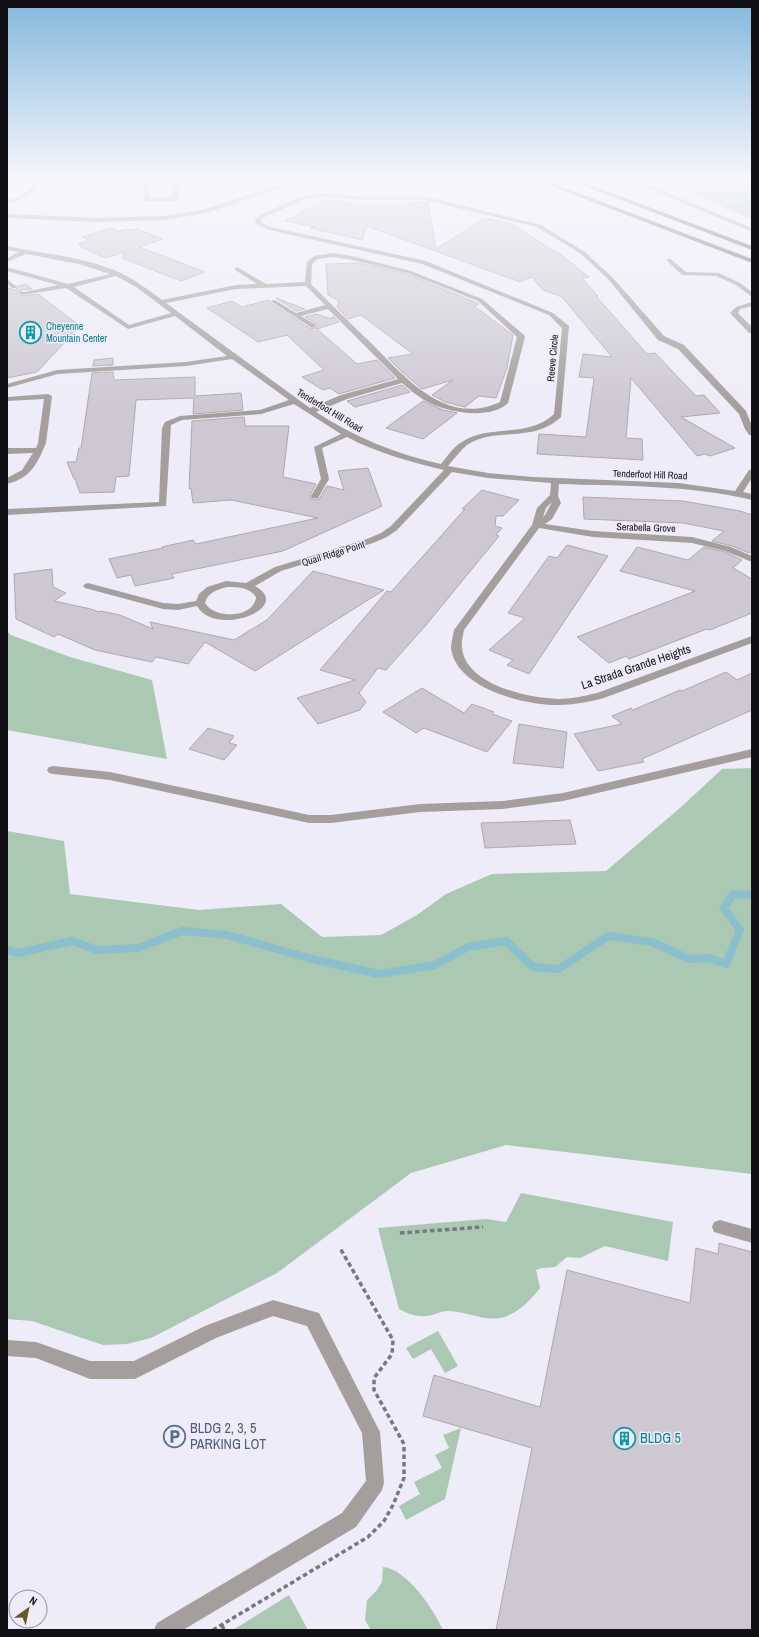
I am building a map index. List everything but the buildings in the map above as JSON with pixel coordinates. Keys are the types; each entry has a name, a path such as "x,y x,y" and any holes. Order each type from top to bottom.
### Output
{"main road":[{"path":"735,254 752,261"}],"street":[{"path":"7,260 20,254"},
{"name":"Tenderfoot Hill Road","path":"37,254 90,265 118,274 164,305 233,357 310,411 347,434 402,457 447,468 504,477 555,481 698,486 752,497"},
{"name":"Reeve Circle","path":"389,254 424,262 551,314 564,324 566,328 558,415 553,422 540,428 475,438 462,445 447,468"},
{"name":"Reeve Circle","path":"585,254 611,279 661,338 681,346 743,412 752,433"},
{"path":"164,305 242,292 250,287 308,284 403,380 427,398 450,408 474,410 500,406 504,403 521,337 480,300 409,272 389,266 333,255 316,257 309,263 308,284"},
{"path":"669,260 684,274 717,274 738,284 752,295"},
{"path":"7,269 68,286 128,327 176,314"},
{"path":"237,269 265,286"},
{"path":"21,292 24,294 68,286 118,274"},
{"path":"7,281 14,287"},
{"path":"273,300 312,326"},
{"path":"752,304 738,308 734,313 752,331"},
{"path":"295,315 330,306"},
{"path":"752,308 740,312 752,324"},
{"path":"7,386 19,381 68,371 186,364 233,357"},
{"path":"310,411 344,397 403,380"},
{"path":"7,399 48,396 42,443 39,450 26,473 7,481"},
{"path":"7,512 163,504 166,428 168,424 180,418 261,412 295,401"},
{"path":"315,496 325,479 318,447 347,434"},
{"path":"7,451 39,450"},
{"name":"Quail Ridge Point","path":"247,586 278,569 370,541 384,535 394,528 447,468"},
{"path":"738,494 752,472"},
{"name":"La Strada Grande Heights","path":"555,481 554,496 557,503 549,517 537,525 464,622 456,639 455,648 465,668 478,679 494,689 515,696 558,702 578,701 600,696 752,639"},
{"name":"Serabella Grove","path":"537,525 593,534 692,540 728,549 752,559"},
{"path":"237,584 247,586 259,593 261,597 259,606 253,612 232,618 216,616 203,610 200,603 202,596 207,590 216,586 237,584"},
{"path":"88,586 163,606 178,607 200,603"},
{"path":"53,770 110,776 309,819 331,819 398,809 503,805 563,798 752,753"},
{"path":"720,1227 752,1236"},
{"path":"7,1348 36,1350 90,1370 135,1370 212,1332 273,1308 313,1319 371,1432 375,1483 349,1520 164,1630"}],"path":[{"path":"400,1233 483,1227"},
{"path":"213,1630 368,1537 384,1521 393,1505 404,1478 404,1444 374,1390 374,1378 392,1354 393,1340 340,1248"},
{"path":"222,1625 224,1630"}],"green space":[{"path":"7,631 11,635 70,657 152,680 167,759 7,730"},
{"path":"752,768 752,1174 506,1145 411,1173 277,1273 151,1338 127,1344 103,1345 32,1321 7,1319 7,831 64,841 70,894 199,910 281,904 322,937 381,935 417,915 446,894 492,874 606,871 680,808 722,769"},
{"path":"521,1193 673,1222 668,1261 605,1246 580,1258 567,1257 555,1267 536,1270 540,1288 517,1311 510,1315 494,1319 447,1311 434,1315 419,1316 399,1309 378,1228 486,1219 506,1222"},
{"path":"438,1331 458,1366 445,1373 431,1349 413,1359 406,1348"},
{"path":"461,1428 445,1499 406,1520 399,1506 420,1494 414,1482 442,1468 435,1455 449,1448 443,1435"},
{"path":"383,1567 392,1569 401,1575 419,1592 443,1630 371,1630 365,1620 367,1600 377,1590 382,1582"},
{"path":"289,1595 308,1630 233,1630"}],"waterway":[{"path":"7,950 18,953 72,941 97,950 138,948 182,931 227,935 308,958 379,974 435,965 468,947 506,941 533,967 559,969 608,936 652,942 689,959 709,958 726,964 740,930 724,908 733,894 752,895"}],"place":[{"name":"Cheyenne Mountain Center","path":"31,332"},
{"name":"BLDG 2, 3, 5 PARKING LOT","path":"175,1436"},
{"name":"BLDG 5","path":"624,1438"}]}
